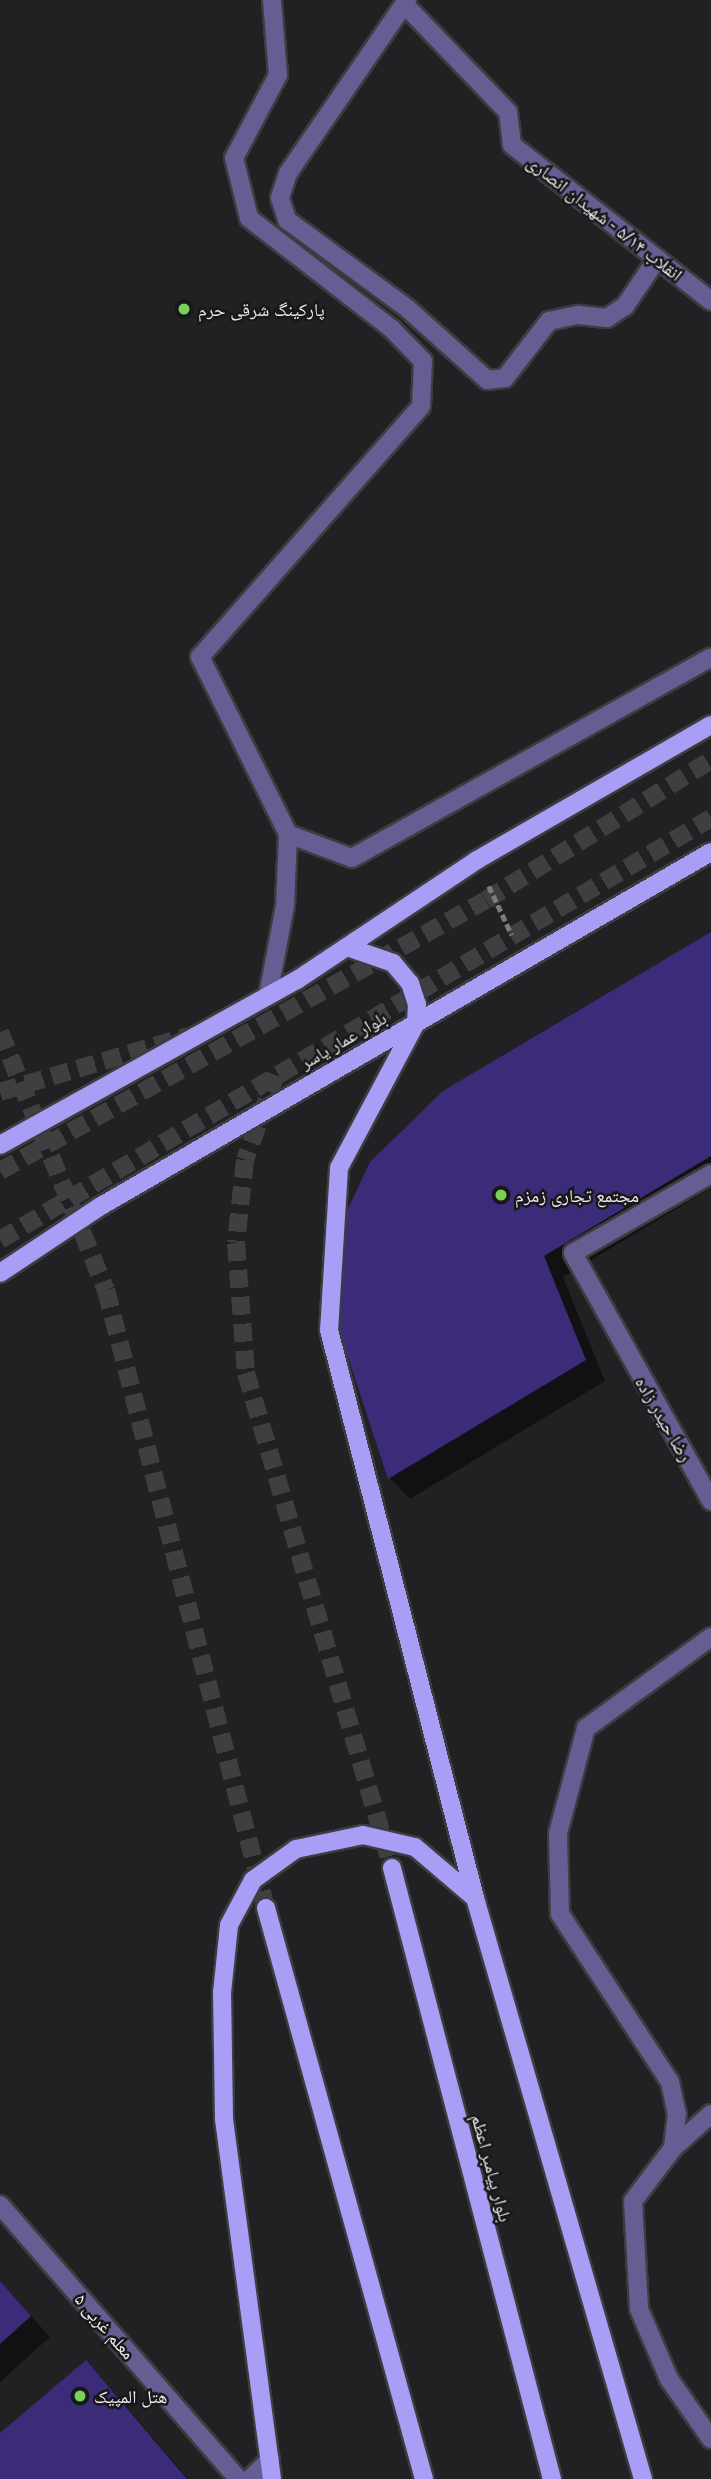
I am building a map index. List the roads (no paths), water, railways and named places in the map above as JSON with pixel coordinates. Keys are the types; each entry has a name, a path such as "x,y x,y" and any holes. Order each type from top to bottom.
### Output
{"main road":[{"path":"0,1145 268,995 347,947 477,860 711,725"},
{"name":"بلوار عمار یاسر","path":"0,1273 101,1206 711,852"},
{"path":"347,947 393,963 410,983 416,1023 339,1168 329,1330 475,1898 643,2479"},
{"path":"272,2479 223,2118 222,1993 229,1925 253,1880 296,1849 363,1835 415,1847 475,1898"},
{"name":"بلوار پیامبر اعظم","path":"391,1868 552,2479"},
{"path":"266,1908 424,2479"}],"street":[{"path":"268,995 285,906 288,834 200,657 421,406 423,361 392,329 249,218 234,158 278,75 272,0"},
{"path":"405,2 288,173 280,198 287,220 408,309 487,380 505,379 549,321 607,318 625,306 657,259"},
{"name":"انقلاب ۵/۱۴ - شهیدان انصاری","path":"405,2 508,111 512,145 711,301"},
{"path":"288,834 352,858 711,657"},
{"name":"رضا حیدر زاده","path":"711,1174 573,1253 616,1338 711,1501"},
{"path":"673,2148 677,2114 670,2082 559,1914 558,1833 586,1728 711,1637"},
{"path":"711,2114 673,2148 633,2201 639,2309 669,2379 711,2439"},
{"name":"معلم غربی ۵","path":"0,2205 238,2479"},
{"path":"250,2479 271,2460"}],"tunnel":[{"path":"0,1171 486,900 711,760"},
{"path":"0,1240 711,818"},
{"path":"0,1032 106,1290 266,1908"},
{"path":"0,1092 188,1036"},
{"path":"276,1075 245,1160 236,1243 246,1373 392,1868"}],"place":[{"name":"پارکینگ شرقی حرم","path":"184,309"},
{"name":"مجتمع تجاری زمزم","path":"501,1195"},
{"name":"هتل المپیک","path":"80,2396"}]}
